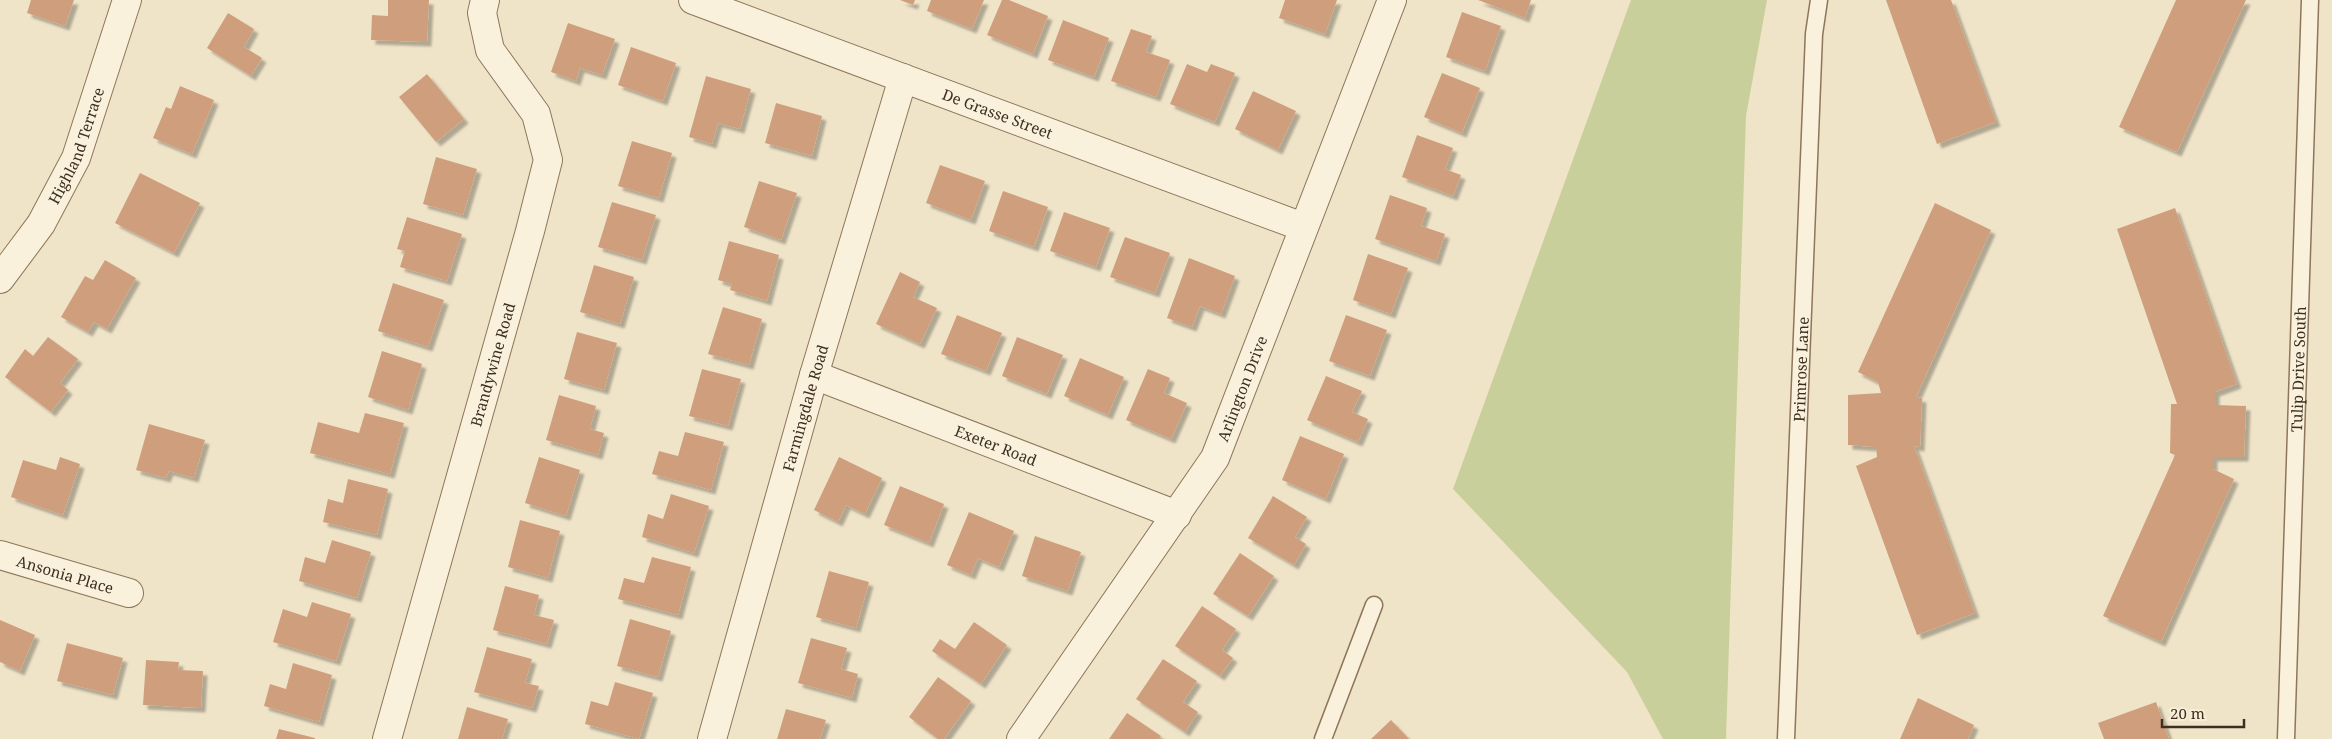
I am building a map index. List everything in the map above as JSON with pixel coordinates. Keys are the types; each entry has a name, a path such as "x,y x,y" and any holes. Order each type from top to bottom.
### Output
{"street":[{"name":"Highland Terrace","path":"0,279 41,224 76,158 127,0"},
{"name":"Brandywine Road","path":"387,739 528,240 548,160 536,114 490,50 482,13 485,0"},
{"name":"De Grasse Street","path":"693,0 1303,227"},
{"name":"Arlington Drive","path":"1021,739 1215,458 1392,0"},
{"name":"Farmingdale Road","path":"712,739 814,375 903,78"},
{"name":"Exeter Road","path":"814,375 1177,515"},
{"name":"Ansonia Place","path":"0,555 129,593"}],"lane":[{"name":"Primrose Lane","path":"1786,739 1814,34 1819,0"},
{"name":"Tulip Drive South","path":"2286,739 2310,0"},
{"path":"1322,739 1374,605"}],"green space":[{"path":"1631,0 1767,0 1746,116 1726,739 1663,739 1627,672 1453,489"}],"building":[{"path":"31,0 74,0 65,26 27,13"},
{"path":"388,0 429,0 427,42 371,40 372,15 388,16"},
{"path":"900,0 915,0 913,5"},
{"path":"931,0 984,0 972,29 927,11"},
{"path":"1002,0 1009,0 1048,16 1033,54 987,35"},
{"path":"1285,0 1337,0 1325,34 1279,18"},
{"path":"1478,0 1531,0 1525,18"},
{"path":"1886,0 1951,0 1996,122 1937,144"},
{"path":"2176,0 2246,0 2177,152 2119,127"},
{"path":"1462,12 1501,26 1485,71 1446,57"},
{"path":"228,13 254,29 244,47 262,58 251,76 207,48"},
{"path":"1063,20 1109,38 1094,77 1048,60"},
{"path":"568,23 615,39 602,75 580,68 576,81 551,72"},
{"path":"1131,29 1152,36 1146,52 1170,60 1156,97 1111,81"},
{"path":"631,47 676,63 663,101 618,85"},
{"path":"1187,64 1207,72 1211,64 1235,73 1215,122 1170,104"},
{"path":"1442,73 1480,88 1462,133 1424,117"},
{"path":"427,74 464,119 436,142 399,97"},
{"path":"706,76 751,89 740,129 718,123 712,144 689,137"},
{"path":"180,86 214,100 192,154 153,138 166,107 171,109"},
{"path":"1253,91 1296,111 1278,150 1235,129"},
{"path":"776,103 822,116 812,156 765,143"},
{"path":"1417,135 1453,148 1445,169 1461,175 1453,196 1402,177"},
{"path":"632,141 672,153 659,198 618,186"},
{"path":"436,157 477,169 463,215 423,204"},
{"path":"940,165 985,181 971,220 926,203"},
{"path":"140,173 200,203 174,253 115,223"},
{"path":"759,181 797,193 781,240 744,227"},
{"path":"1003,191 1048,207 1034,247 989,231"},
{"path":"1390,195 1427,208 1421,226 1445,234 1436,261 1375,239"},
{"path":"612,202 656,215 642,260 598,247"},
{"path":"1935,203 1991,230 1916,397 1922,398 1920,447 1914,446 1975,613 1917,635 1856,466 1877,457 1876,447 1848,445 1848,395 1881,393 1878,382 1858,372"},
{"path":"2175,208 2237,384 2215,392 2215,405 2246,406 2244,457 2213,457 2213,469 2234,479 2161,642 2103,616 2175,455 2170,453 2171,404 2177,404 2117,229"},
{"path":"1064,212 1110,228 1096,267 1050,251"},
{"path":"407,217 462,234 447,281 400,267 405,251 397,249"},
{"path":"1125,237 1170,253 1155,293 1110,277"},
{"path":"729,241 779,255 767,301 730,290 732,284 718,280"},
{"path":"1368,254 1408,268 1391,314 1353,300"},
{"path":"1189,258 1235,276 1221,314 1200,306 1192,327 1167,318"},
{"path":"105,260 136,278 107,329 94,322 88,332 61,317 85,276 93,280"},
{"path":"594,265 634,277 620,324 580,312"},
{"path":"900,272 920,282 913,297 937,308 920,344 876,324"},
{"path":"393,283 444,300 428,347 378,331"},
{"path":"723,307 762,319 749,365 708,354"},
{"path":"957,315 1002,333 986,371 941,354"},
{"path":"1346,315 1387,330 1370,376 1329,361"},
{"path":"577,332 617,343 604,390 564,379"},
{"path":"48,337 78,359 60,383 68,390 51,412 5,377 25,349 33,356"},
{"path":"1017,337 1063,355 1047,394 1002,376"},
{"path":"382,351 422,364 408,410 368,397"},
{"path":"1080,358 1124,377 1108,415 1064,396"},
{"path":"702,369 741,379 728,426 689,416"},
{"path":"1148,369 1170,378 1164,393 1187,403 1171,439 1126,420"},
{"path":"1326,376 1362,391 1352,412 1368,419 1358,442 1307,420"},
{"path":"559,395 596,406 590,429 604,433 598,455 546,440"},
{"path":"365,413 404,423 390,474 310,453 318,422 359,433"},
{"path":"149,424 205,440 194,478 169,471 166,478 136,470"},
{"path":"685,432 724,442 711,490 652,474 659,451 678,456"},
{"path":"1300,436 1344,454 1326,499 1282,480"},
{"path":"60,457 80,464 63,515 11,497 23,460 56,470"},
{"path":"539,457 580,470 566,516 525,503"},
{"path":"839,457 882,478 865,514 846,505 838,522 814,510"},
{"path":"348,479 388,489 377,535 323,522 328,499 343,503"},
{"path":"900,486 944,504 929,543 884,525"},
{"path":"671,494 709,506 694,553 642,537 648,514 663,519"},
{"path":"1273,496 1307,517 1295,537 1306,544 1294,565 1248,538"},
{"path":"969,512 1014,531 999,567 978,558 971,575 947,565"},
{"path":"520,520 560,531 548,578 508,567"},
{"path":"1035,536 1081,552 1068,591 1022,576"},
{"path":"332,540 371,552 357,598 299,581 305,557 325,563"},
{"path":"1240,553 1274,576 1248,616 1213,594"},
{"path":"652,557 691,567 678,615 618,599 624,578 644,583"},
{"path":"829,571 869,582 856,628 816,617"},
{"path":"505,586 539,595 534,615 554,620 547,644 493,630"},
{"path":"312,602 351,614 336,661 273,642 283,609 307,617"},
{"path":"1202,606 1236,629 1222,650 1233,658 1220,676 1175,646"},
{"path":"630,619 671,631 658,677 617,666"},
{"path":"0,620 35,635 20,671 0,662"},
{"path":"974,622 1007,645 981,684 932,651 940,639 955,649"},
{"path":"811,638 847,648 841,669 858,674 852,698 798,683"},
{"path":"67,643 123,658 113,695 57,681"},
{"path":"487,647 532,659 525,683 539,686 532,708 474,692"},
{"path":"1163,659 1197,681 1183,702 1198,712 1185,732 1136,699"},
{"path":"146,660 179,662 178,670 203,671 201,708 143,705"},
{"path":"293,663 332,675 319,722 264,706 270,684 286,689"},
{"path":"938,677 971,701 944,739 938,739 909,717"},
{"path":"615,682 653,693 639,739 585,724 591,701 608,706"},
{"path":"1918,698 1974,725 1968,739 1900,739"},
{"path":"2156,702 2169,739 2104,739 2098,723"},
{"path":"467,707 508,719 502,739 458,739"},
{"path":"786,709 826,720 820,739 777,739"},
{"path":"1127,713 1161,736 1159,739 1109,739"},
{"path":"1391,720 1409,739 1371,739"},
{"path":"279,729 315,738 315,739 276,739"}]}
